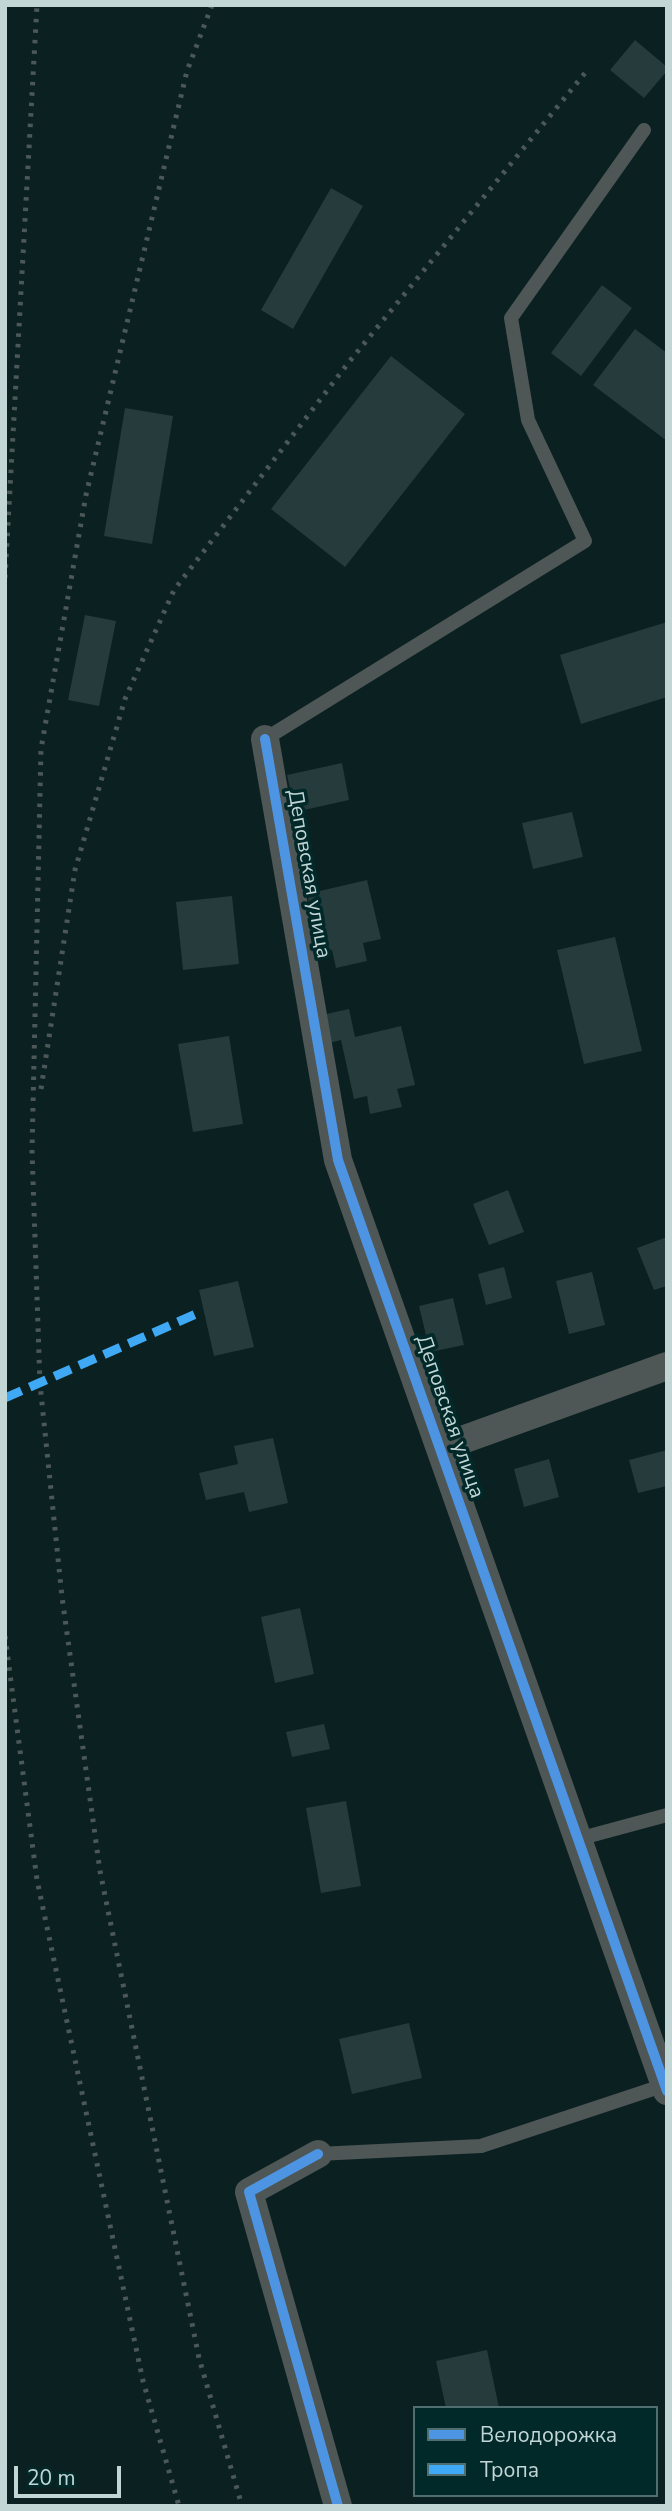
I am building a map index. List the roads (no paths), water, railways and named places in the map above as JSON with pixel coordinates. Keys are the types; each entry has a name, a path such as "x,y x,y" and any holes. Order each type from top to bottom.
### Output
{"street":[{"name":"Деповская улица","path":"265,739 338,1160 666,2088"},
{"path":"439,1448 667,1366"},
{"path":"318,2154 249,2192 338,2506"}],"lane":[{"path":"265,739 584,541 528,420 511,318 644,130"},
{"path":"578,1839 667,1815"},
{"path":"318,2154 481,2146 666,2088"}],"railway":[{"path":"5,578 37,5"},
{"path":"212,5 187,71 86,495 41,749 32,1151 40,1384 62,1597 100,1871 199,2358 242,2506"},
{"path":"41,1089 75,870 125,699 174,590 349,362 585,73"},
{"path":"5,1636 37,1880 143,2381 179,2506"}]}
